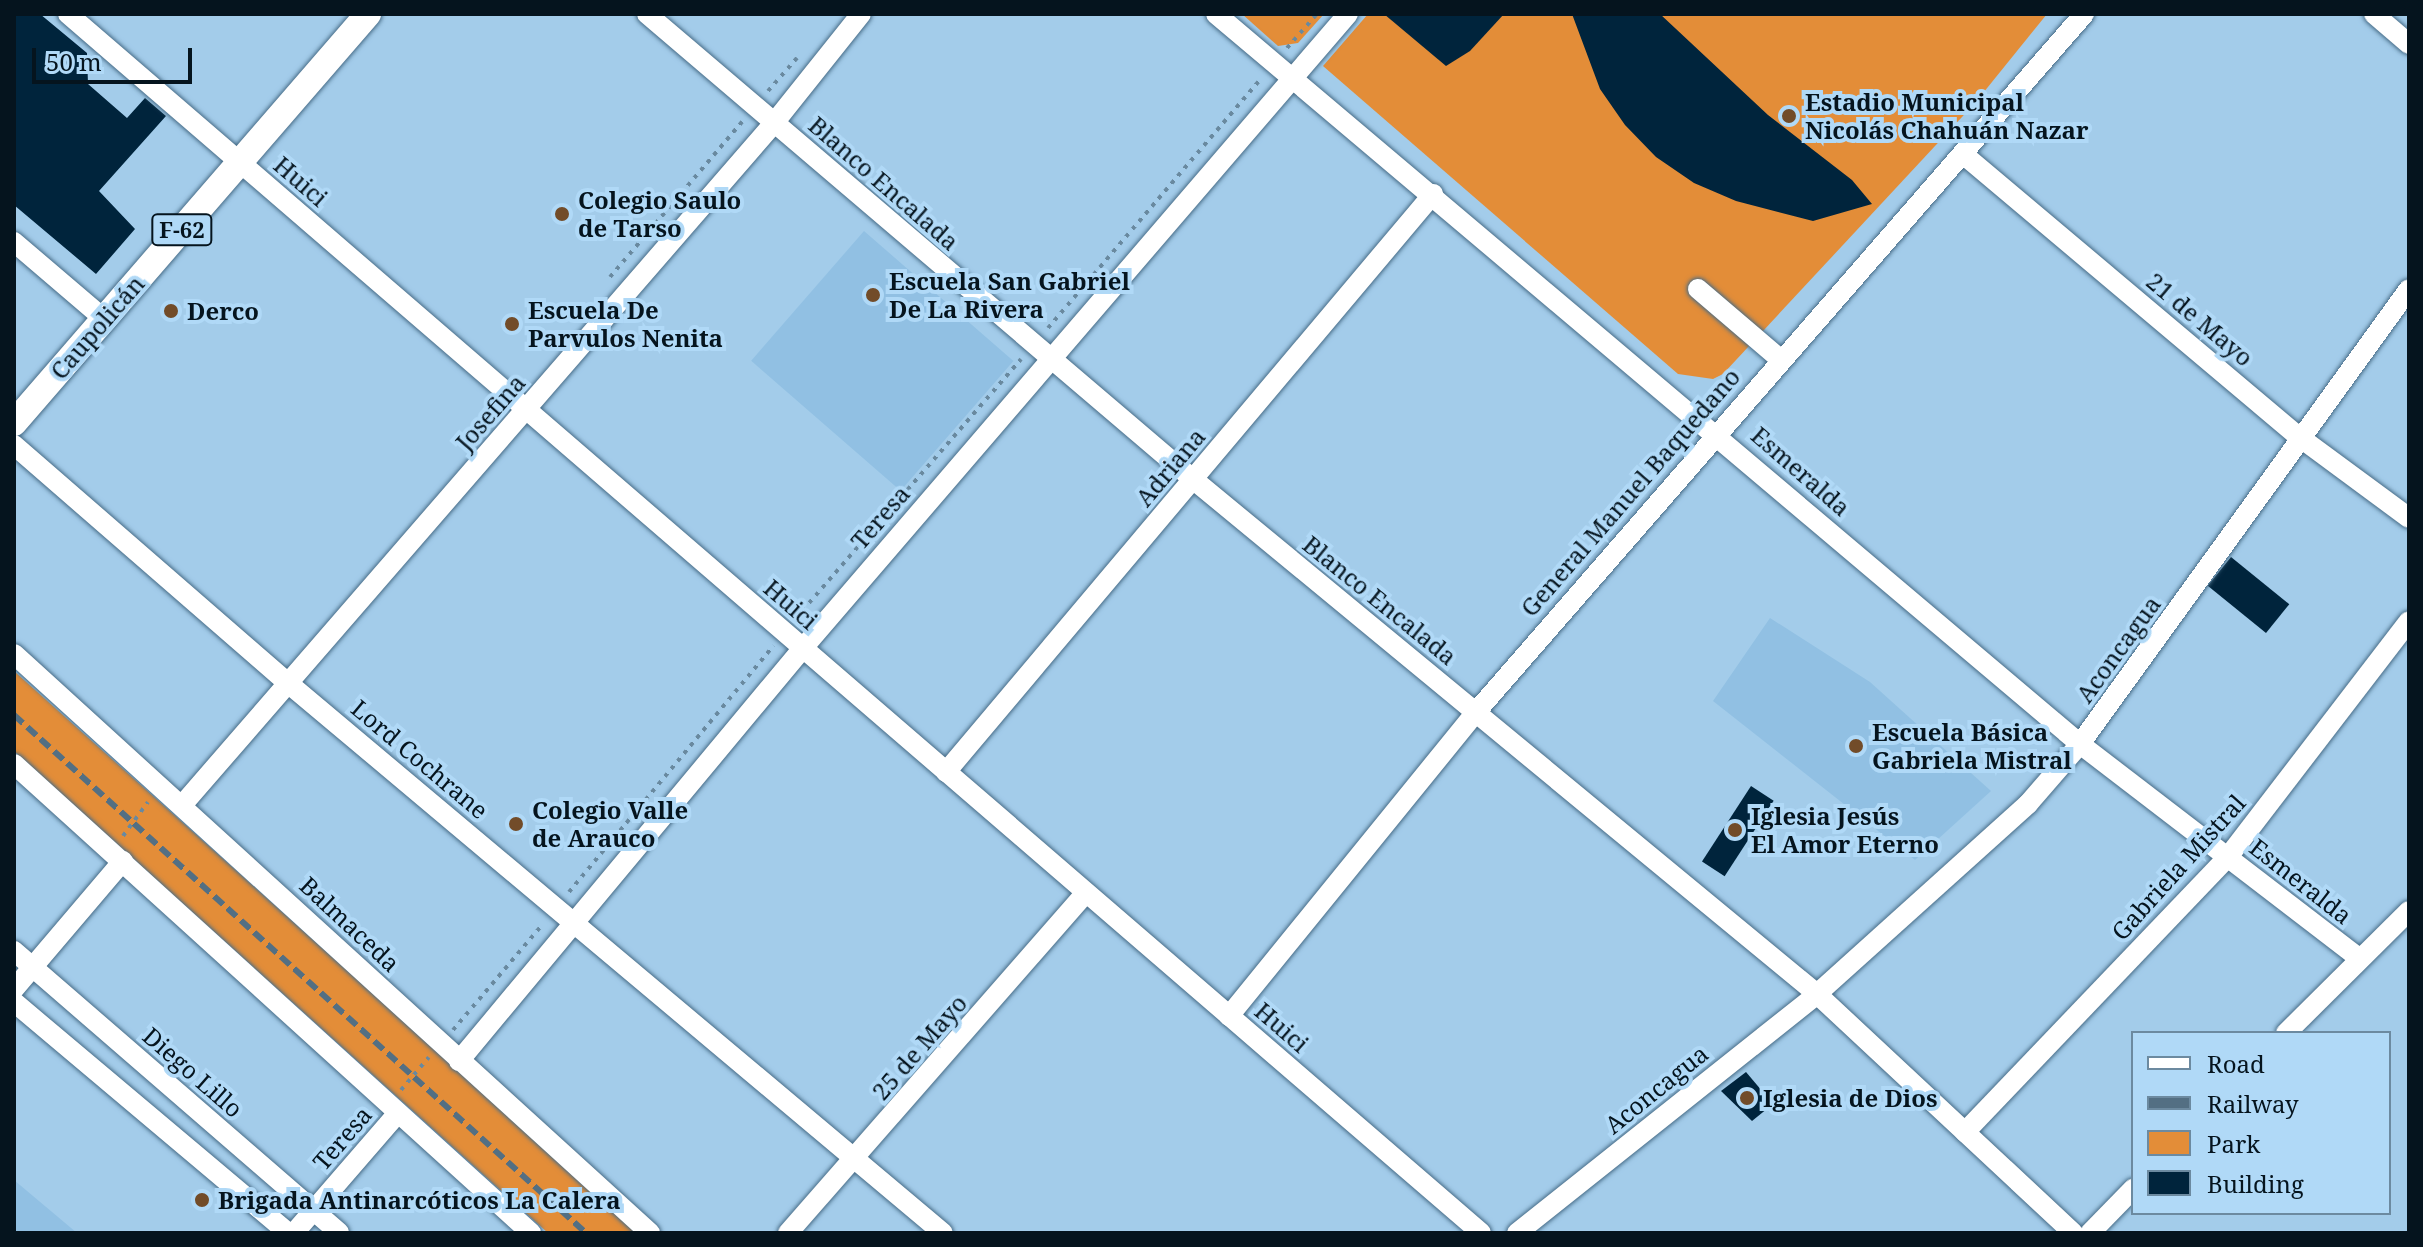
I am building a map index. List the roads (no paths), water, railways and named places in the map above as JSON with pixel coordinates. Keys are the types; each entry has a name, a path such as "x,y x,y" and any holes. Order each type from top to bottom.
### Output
{"main road":[{"name":"Caupolicán","path":"14,423 368,14"}],"street":[{"name":"Huici","path":"68,14 1481,1233"},
{"name":"Blanco Encalada","path":"647,14 1194,480 1817,994 2073,1233"},
{"name":"Josefina","path":"184,803 774,123 861,14"},
{"name":"Esmeralda","path":"1216,14 1716,431 2080,744 2359,958"},
{"name":"Teresa","path":"459,1061 803,648 1348,14"},
{"name":"General Manuel Baquedano","path":"1229,1016 1476,712 1716,431 2084,14"},
{"path":"2374,14 2409,44"},
{"name":"21 de Mayo","path":"1963,154 2302,439 2409,518"},
{"name":"Adriana","path":"946,772 1433,194"},
{"path":"14,242 104,319"},
{"path":"1698,289 1780,359"},
{"name":"Aconcagua","path":"1517,1233 1817,994 2028,804 2080,744 2409,289"},
{"name":"Lord Cochrane","path":"14,445 288,683 943,1233"},
{"name":"Gabriela Mistral","path":"1965,1132 2228,857 2409,621"},
{"name":"Balmaceda","path":"14,654 184,803 459,1061 650,1233"},
{"path":"14,764 531,1233"},
{"path":"14,989 118,856"},
{"name":"25 de Mayo","path":"788,1233 856,1160 1086,893"},
{"path":"2288,1031 2409,911"},
{"name":"Diego Lillo","path":"14,951 339,1233"},
{"path":"14,1002 291,1233"},
{"name":"Teresa","path":"291,1233 398,1113"},
{"path":"2090,1233 2131,1191"}],"railway":[{"path":"14,715 586,1233"}],"place":[{"name":"Estadio Municipal Nicolás Chahuán Nazar","path":"1789,116"},
{"name":"Colegio Saulo de Tarso","path":"562,214"},
{"name":"Escuela San Gabriel De La Rivera","path":"873,295"},
{"name":"Derco","path":"171,311"},
{"name":"Escuela De Parvulos Nenita","path":"512,324"},
{"name":"Escuela Básica Gabriela Mistral","path":"1856,746"},
{"name":"Colegio Valle de Arauco","path":"516,824"},
{"name":"Iglesia Jesús El Amor Eterno","path":"1735,830"},
{"name":"Iglesia de Dios","path":"1747,1098"},
{"name":"Brigada Antinarcóticos La Calera","path":"202,1200"}]}
